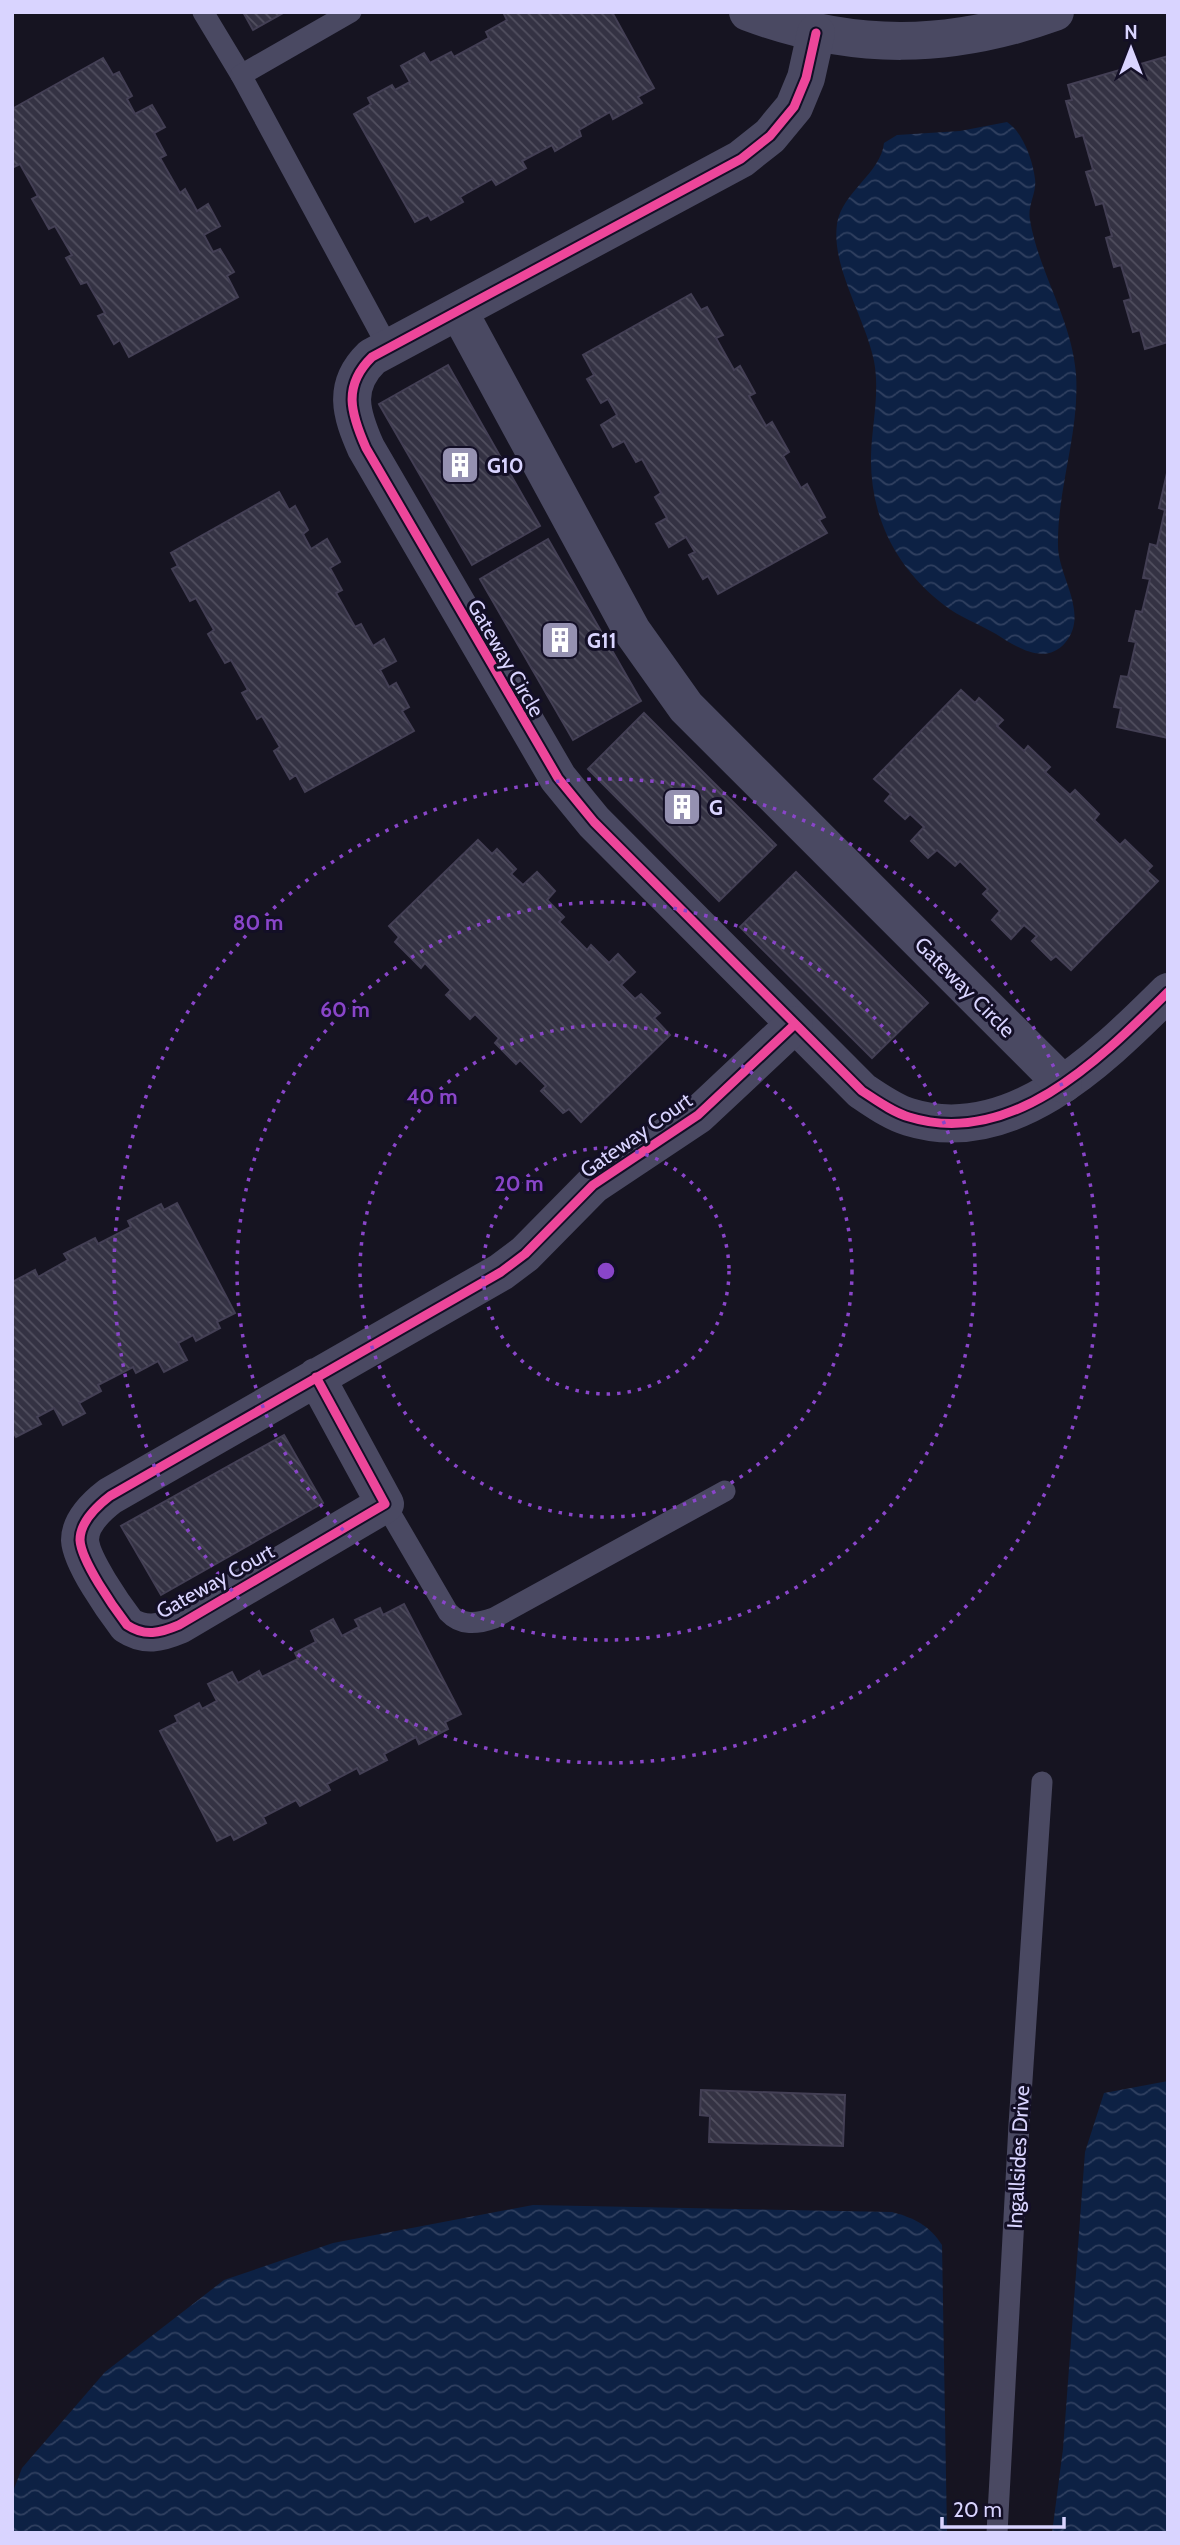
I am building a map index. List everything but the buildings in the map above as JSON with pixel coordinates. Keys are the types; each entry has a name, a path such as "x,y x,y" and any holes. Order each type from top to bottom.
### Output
{"street":[{"path":"748,12 816,33 871,41 922,41 972,34 1055,12"},
{"name":"Gateway Circle","path":"816,33 806,78 794,107 756,149 673,198 372,358 355,379 349,398 352,416 366,448 540,752 594,822 862,1091 908,1117 941,1124 968,1122 1033,1102 1105,1055 1168,992"},
{"name":"Gateway Circle","path":"459,312 632,631 686,707 1063,1084"},
{"name":"Gateway Court","path":"385,1504 162,1632 136,1631 127,1625 88,1561 80,1540 84,1526 99,1504 501,1272 525,1254 593,1185 698,1115 794,1025"},
{"path":"316,1377 385,1504"}],"lane":[{"path":"203,12 241,75 389,349"},
{"path":"241,75 351,12"},
{"path":"385,1504 448,1612 454,1619 469,1623 494,1618 725,1491"},
{"name":"Ingallsides Drive","path":"997,2533 1019,2125 1042,1782"}],"water":[{"path":"1007,122 1018,133 1032,164 1035,184 1030,220 1034,240 1068,335 1076,374 1075,417 1061,503 1058,546 1074,607 1074,620 1072,632 1065,643 1057,650 1040,654 1021,649 950,609 912,575 889,540 875,500 872,478 876,385 874,361 844,275 836,240 840,213 876,164 884,143 897,135 960,131"},
{"path":"1168,2081 1168,2533 1052,2533 1063,2449 1085,2152 1104,2093"},
{"path":"533,2205 892,2212 926,2227 942,2245 947,2533 12,2533 12,2494 22,2468 105,2372 224,2280 333,2243"}],"cycle path":[{"path":"816,33 806,78 794,107 770,136 741,159 372,357 356,379 353,390 356,424 366,448 558,778 594,822 862,1091 890,1109 909,1117 947,1123 984,1120 1019,1109 1084,1069 1168,992"},
{"path":"316,1377 385,1504 179,1625 153,1632 140,1631 127,1625 99,1584 86,1560 80,1540 90,1515 110,1496 501,1272 525,1254 593,1185 698,1115 794,1025"}],"place":[{"name":"G10","path":"460,465"},
{"name":"G11","path":"560,640"},
{"name":"G","path":"682,807"}]}
